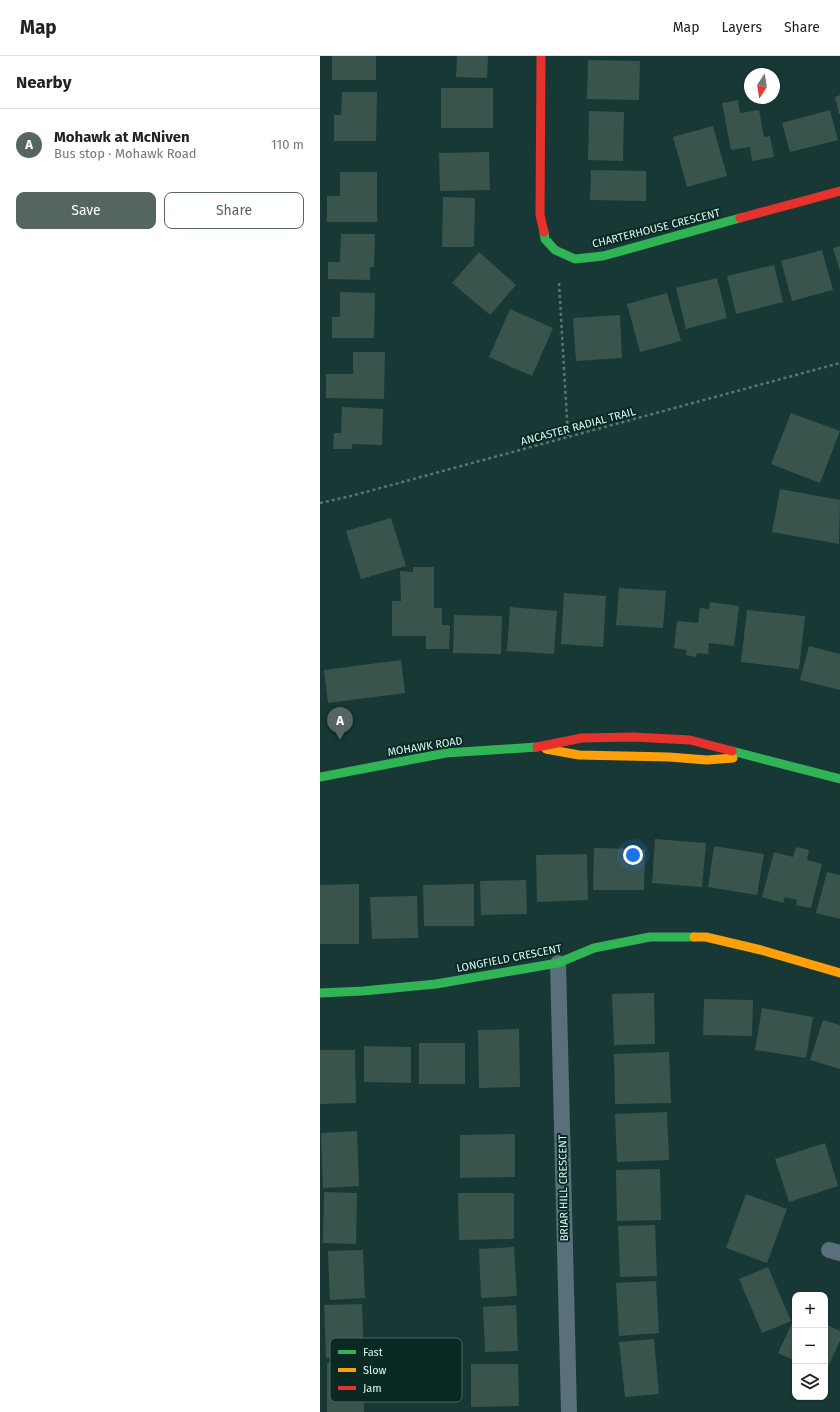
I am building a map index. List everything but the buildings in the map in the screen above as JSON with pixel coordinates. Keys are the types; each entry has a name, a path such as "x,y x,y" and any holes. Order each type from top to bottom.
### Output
{"street":[{"name":"CHARTERHOUSE CRESCENT","path":"541,56 540,215 545,239 555,250 576,258 603,256 840,191"},
{"name":"MOHAWK ROAD","path":"320,777 446,753 535,746 582,738 633,737 690,740 840,779"},
{"name":"MOHAWK ROAD","path":"535,746 579,755 661,757 707,760 750,756"},
{"name":"LONGFIELD CRESCENT","path":"320,994 436,984 558,963 594,948 650,937 706,937 761,950 840,973"},
{"name":"BRIAR HILL CRESCENT","path":"558,963 569,1412"}],"path":[{"path":"559,283 568,436"},
{"name":"ANCASTER RADIAL TRAIL","path":"320,503 351,496 840,363"}],"traffic: fast":[{"path":"544,232 545,239 555,250 575,259 603,256 740,218"},
{"path":"320,777 446,753 537,747"},
{"path":"732,751 840,779"},
{"path":"320,993 363,991 436,984 558,963 594,948 650,937 694,937"}],"traffic: slow":[{"path":"546,749 579,755 669,757 707,760 733,758"},
{"path":"694,937 706,937 761,950 840,973"}],"traffic: jam":[{"path":"541,56 540,215 544,232"},
{"path":"740,218 840,191"},
{"path":"537,747 582,738 633,737 690,740 732,751"}],"place":[{"name":"Mohawk at McNiven","path":"340,740"}]}
